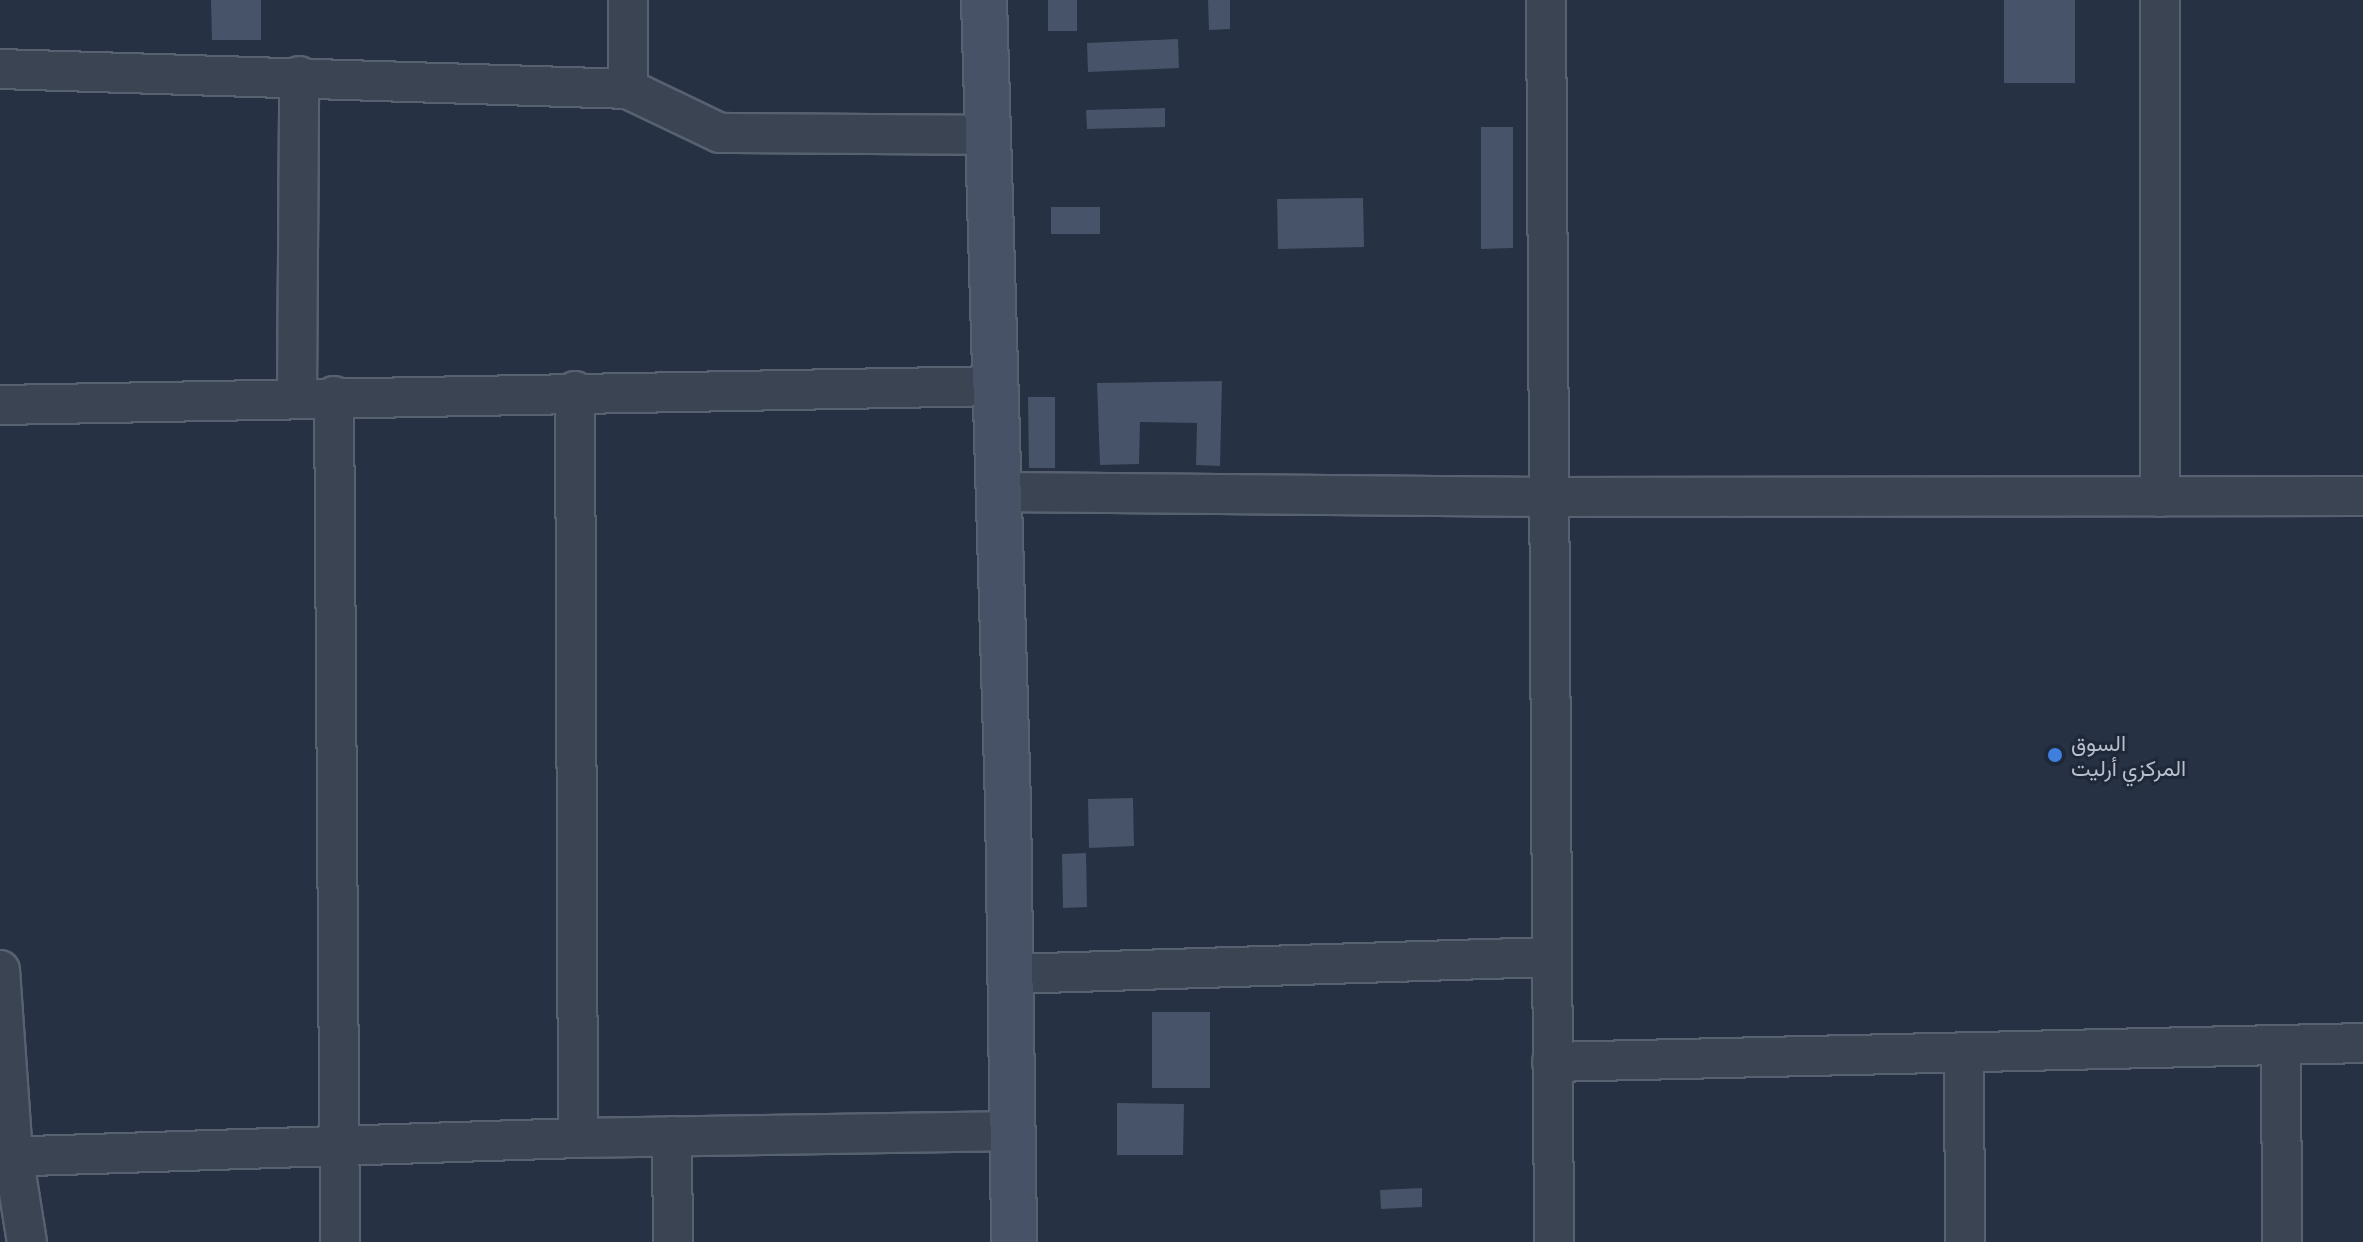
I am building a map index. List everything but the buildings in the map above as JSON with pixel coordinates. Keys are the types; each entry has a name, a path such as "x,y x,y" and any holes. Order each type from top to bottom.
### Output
{"street":[{"path":"628,0 628,89"},
{"path":"984,0 998,386 1012,974 1014,1242"},
{"path":"1546,0 1554,1242"},
{"path":"2160,0 2160,497"},
{"path":"0,69 299,76 628,89 720,133 988,135"},
{"path":"297,397 299,76"},
{"path":"0,405 575,391 998,386"},
{"path":"575,391 578,1138"},
{"path":"334,396 340,1242"},
{"path":"1000,492 1548,497 2363,496"},
{"path":"1012,974 1551,957"},
{"path":"0,970 6,1156 27,1242"},
{"path":"1552,1062 2363,1043"},
{"path":"2281,1045 2282,1242"},
{"path":"1964,1052 1965,1242"},
{"path":"6,1156 578,1138 1013,1131"},
{"path":"672,1136 673,1242"}],"place":[{"name":"السوق المركزي أرليت","path":"2055,755"}]}
